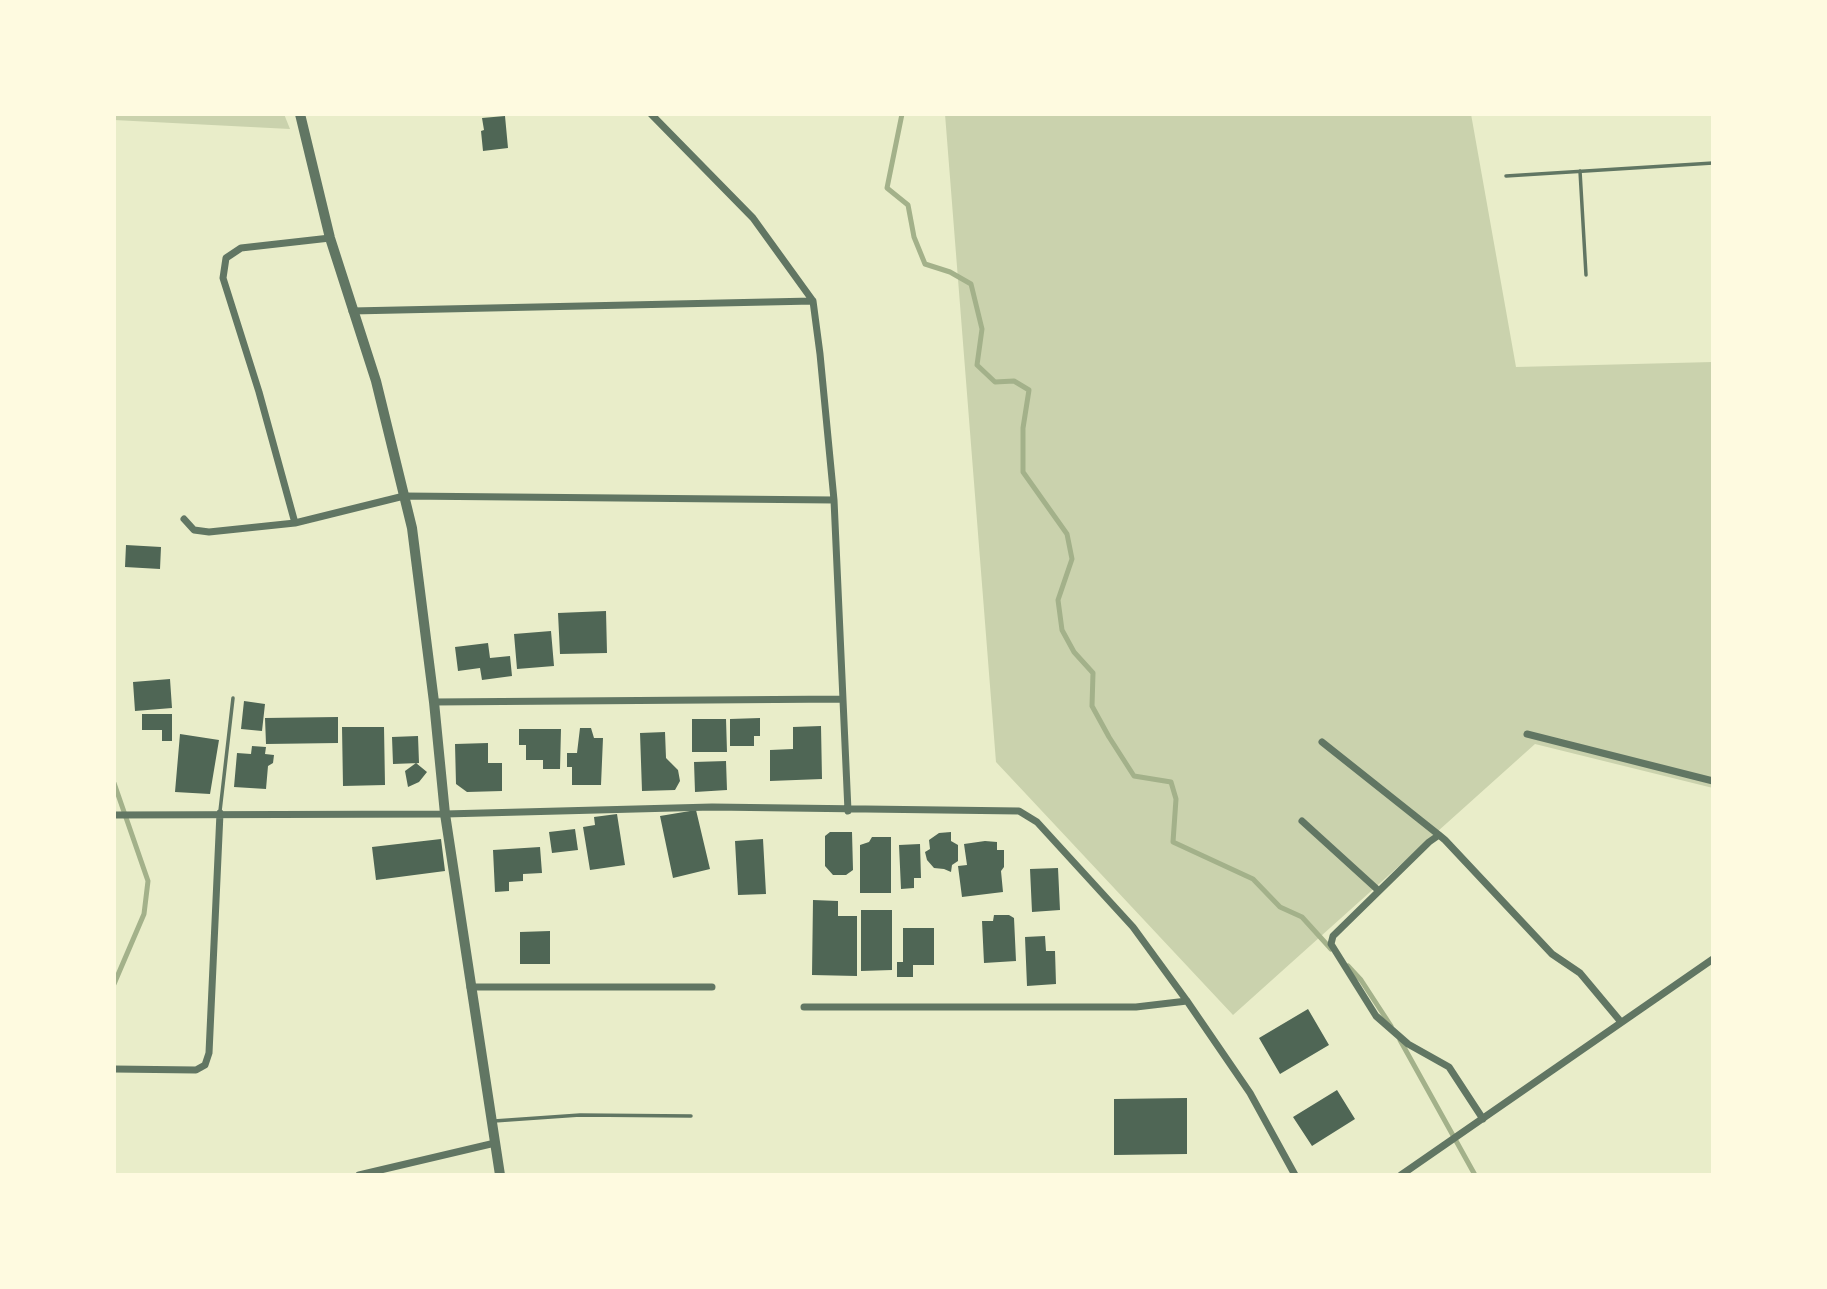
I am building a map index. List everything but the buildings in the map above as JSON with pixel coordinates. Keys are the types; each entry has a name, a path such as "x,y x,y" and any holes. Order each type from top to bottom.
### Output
{"street":[{"path":"300,114 330,238 376,381 412,528 435,702 445,814 491,1121"},
{"path":"651,114 753,218 813,301 834,500 848,811"},
{"path":"295,523 259,393 223,278 226,258 241,248 330,238"},
{"path":"352,311 813,301"},
{"path":"184,519 194,530 209,532 295,523 404,496 834,500"},
{"path":"435,702 843,699"},
{"path":"1527,734 1713,781"},
{"path":"1322,742 1462,856 1552,954 1580,974 1621,1022"},
{"path":"114,815 445,814 712,807 848,811 1019,811 1037,822 1133,927 1250,1093 1295,1175"},
{"path":"114,1069 196,1070 205,1065 209,1053 220,813"},
{"path":"1302,821 1379,891"},
{"path":"1439,835 1333,936 1332,949 1376,1016 1408,1044 1449,1067 1483,1119"},
{"path":"1401,1175 1713,959"},
{"path":"470,987 712,987"},
{"path":"804,1007 1136,1007 1187,1001"},
{"path":"359,1175 495,1143 500,1175"}],"lane":[{"path":"1506,176 1713,163"},
{"path":"1580,171 1586,275"},
{"path":"220,813 233,698"},
{"path":"495,1143 491,1121 580,1115 691,1116"}],"green space":[{"path":"114,114 284,114 290,129 114,120"},
{"path":"945,114 1471,114 1516,367 1713,362 1713,788 1535,744 1233,1015 996,762"}],"waterway":[{"path":"902,114 887,188 908,205 914,237 925,264 950,272 971,284 982,329 977,365 995,382 1014,381 1029,390 1023,428 1023,472 1067,534 1072,559 1058,600 1062,630 1074,652 1093,673 1092,706 1134,776 1171,782 1176,799 1173,842 1253,879 1280,907 1302,917 1331,949"},
{"path":"114,783 148,881 144,914 114,984"},
{"path":"1348,966 1361,980 1391,1026"},
{"path":"1400,1040 1475,1175"}]}
